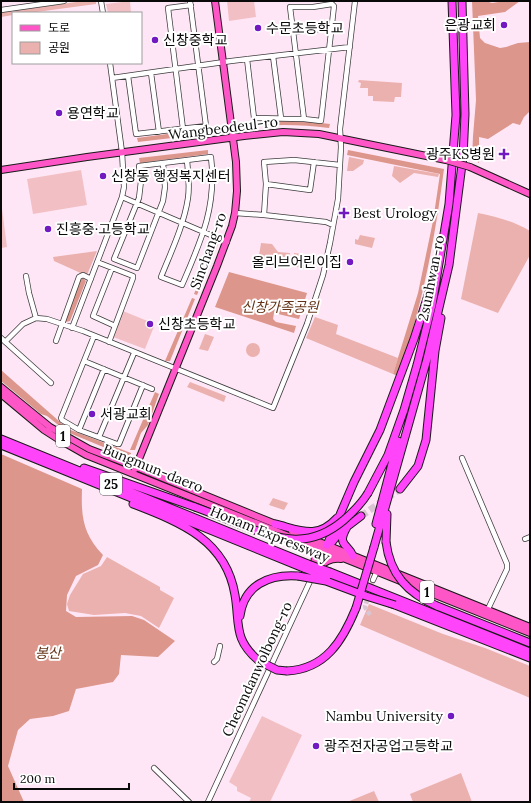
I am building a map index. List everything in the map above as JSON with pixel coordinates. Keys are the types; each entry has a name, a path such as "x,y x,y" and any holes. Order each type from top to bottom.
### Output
{"highway":[{"name":"2sunhwan-ro","path":"404,410 432,305 449,204 456,115 452,1"},
{"name":"2sunhwan-ro","path":"405,437 427,359 449,265 460,179 465,114 462,1"},
{"path":"326,548 342,509 380,430 414,339 438,265"},
{"path":"400,489 418,466 426,440 435,351 449,265"},
{"path":"372,546 404,419 404,410"},
{"path":"53,460 78,466 195,507 277,538 292,540 318,536 332,529 354,511 368,492 388,455 404,410"},
{"path":"405,437 387,516 386,542 389,557 399,578 411,592 437,606 530,643"},
{"path":"92,482 114,496 184,525 200,535 210,544 225,564 233,584 238,626 242,642 250,654 260,660 275,665 292,666 312,660 326,650 339,634 346,620 372,546 405,437"},
{"name":"Honam Expressway","path":"1,439 329,575 530,652"},
{"name":"Honam Expressway","path":"1,445 307,566"},
{"path":"275,524 305,532 319,531 333,522 342,509"},
{"path":"326,548 332,543 335,537 361,516"},
{"path":"348,526 344,533 343,543 351,551 351,558"},
{"path":"260,660 250,648 243,634 240,617 244,602 253,589 266,579 282,575 326,581 395,605"},
{"name":"Honam Expressway","path":"329,575 395,605 530,658"}],"main road":[{"name":"Sinchang-ro","path":"134,470 226,242 235,213 237,182 233,138 215,1"},
{"name":"Wangbeodeul-ro","path":"1,170 260,134 298,132 318,134 446,160 470,167 530,194"},
{"name":"Bungmun-daero","path":"1,387 42,421 64,436 89,449 134,470 302,541 326,548"},
{"name":"Bungmun-daero","path":"1,394 29,418 58,439 86,455 134,470 275,524 326,548 488,609 530,627"},
{"path":"302,541 310,546 315,554 313,575"},
{"path":"313,575 322,564 328,560 335,558 351,558"},
{"name":"Bungmun-daero","path":"351,558 377,571 530,633"}],"street":[{"path":"1,10 64,1"},
{"path":"5,342 23,324 36,318 47,319 94,336 273,408 307,324 318,292 330,243 338,199 341,139 340,129 355,1"},
{"path":"102,2 103,12"},
{"path":"128,76 136,134 159,132 183,129 206,126 191,3 168,8 183,129"},
{"path":"248,59 254,118 304,119 321,121 334,6 332,4 290,7 304,119"},
{"path":"292,32 331,28"},
{"path":"112,78 223,62 350,47"},
{"path":"273,56 281,118"},
{"path":"72,328 122,197 124,187 122,152 110,64"},
{"path":"151,73 159,132"},
{"path":"163,163 165,187 163,201 160,213 137,268 114,259 141,191 139,166 163,163 187,160 211,157 211,204 204,232 182,285 161,277 182,222 188,197 189,179 187,160"},
{"path":"264,215 266,184 264,162 294,160 340,165"},
{"path":"266,184 310,190 314,162"},
{"path":"122,197 226,242"},
{"path":"235,213 326,222 333,225"},
{"path":"97,262 133,276 109,342"},
{"path":"112,268 93,316 114,326"},
{"path":"26,276 36,318"},
{"path":"56,341 79,277 83,276 90,279"},
{"path":"94,336 61,418 63,421 79,430 117,444 120,443 143,385"},
{"path":"1,338 51,383"},
{"path":"99,437 134,353"},
{"path":"84,361 152,389"},
{"path":"79,430 104,369"},
{"path":"462,458 507,564 507,569 488,609"},
{"name":"Cheomdanwolbong-ro","path":"208,802 326,548"},
{"path":"373,580 377,571"},
{"path":"214,662 218,659 220,646"},
{"path":"154,768 188,802"}],"green space":[{"path":"84,1 96,1 96,4 36,12 12,12 12,15 1,17 1,12"},
{"path":"472,1 486,1 492,3 520,1 505,12 478,16 480,38 485,43 500,48 518,43 530,42 530,111 524,117 520,125 513,123 488,139 479,137 479,163 472,158 476,100"},
{"path":"359,80 402,83 401,97 395,97 394,102 373,101 373,96 368,96 368,88 360,88 361,83 358,82"},
{"path":"260,120 304,121 330,124 329,128 294,125 260,126"},
{"path":"205,129 206,134 138,142 137,138"},
{"path":"208,150 208,154 140,163 139,158"},
{"path":"348,150 444,169 427,273 414,325 398,376 393,374 418,293 433,221 440,174 347,155"},
{"path":"349,157 364,160 363,164 353,171 347,171"},
{"path":"394,166 439,174 438,177 414,173 400,183 392,176"},
{"path":"478,213 505,220 530,231 530,255 498,313 461,299"},
{"path":"360,235 375,238 372,248 355,244 355,239 358,240"},
{"path":"217,239 219,242 197,295 194,294"},
{"path":"261,243 272,244 278,252 290,253 288,264 263,260 262,263 258,262"},
{"path":"97,251 87,275 54,261 53,257"},
{"path":"294,253 315,256 311,270 292,266"},
{"name":"신창가족공원","path":"229,272 307,293 299,319 274,313 273,319 276,322 296,326 294,333 215,307"},
{"path":"83,278 86,281 70,321 66,322 65,320 81,279"},
{"path":"192,298 195,299 170,361 165,361"},
{"path":"315,317 338,325 336,334 398,358 393,374 306,338"},
{"path":"205,334 214,337 208,351 199,349"},
{"path":"253,343 258,345 260,350 258,355 253,357 248,355 246,350 248,345"},
{"path":"1,370 68,429 131,454 125,456 67,432 47,416 41,414 1,381"},
{"path":"190,382 226,396 224,402 187,387"},
{"path":"155,392 159,394 148,425 141,433 135,450 130,450"},
{"name":"봉산","path":"1,454 82,489 83,517 87,532 91,540 103,555 98,565 76,576 67,595 66,611 76,617 132,616 144,620 175,641 158,657 121,655 119,674 113,682 76,689 69,711 53,716 30,719 18,730 8,766 24,802 1,802"},
{"path":"273,498 288,503 284,510 269,505"},
{"path":"107,557 160,587 160,590 174,598 159,628 141,616 125,613 94,615 69,611 67,604 70,595 83,574 101,566"},
{"path":"369,604 443,634 485,648 530,666 530,698 360,625"},
{"path":"461,773 472,802 413,802 410,794"},
{"path":"374,791 379,802 347,802"}],"shaded area":[{"path":"130,1 131,12 108,12 106,4"},
{"path":"227,1 254,1 256,17 229,21"},
{"path":"81,170 87,205 33,214 27,179"},
{"path":"1,201 7,247 1,248"},
{"path":"123,311 155,324 145,349 113,337"},
{"path":"262,716 302,735 270,802 249,802 251,798 237,791 237,787 229,782"}],"tunnel":[{"path":"361,516 400,489"},
{"path":"370,615 365,607 373,580"}],"place":[{"name":"은광교회","path":"504,25"},
{"name":"수문초등학교","path":"258,28"},
{"name":"신창중학교","path":"155,40"},
{"name":"용연학교","path":"59,113"},
{"name":"광주KS병원","path":"504,154"},
{"name":"신창동 행정복지센터","path":"103,176"},
{"name":"Best Urology","path":"344,213"},
{"name":"진흥중·고등학교","path":"48,229"},
{"name":"올리브어린이집","path":"350,262"},
{"name":"신창초등학교","path":"150,324"},
{"name":"서광교회","path":"92,414"},
{"name":"Nambu University","path":"451,716"},
{"name":"광주전자공업고등학교","path":"316,746"}]}
